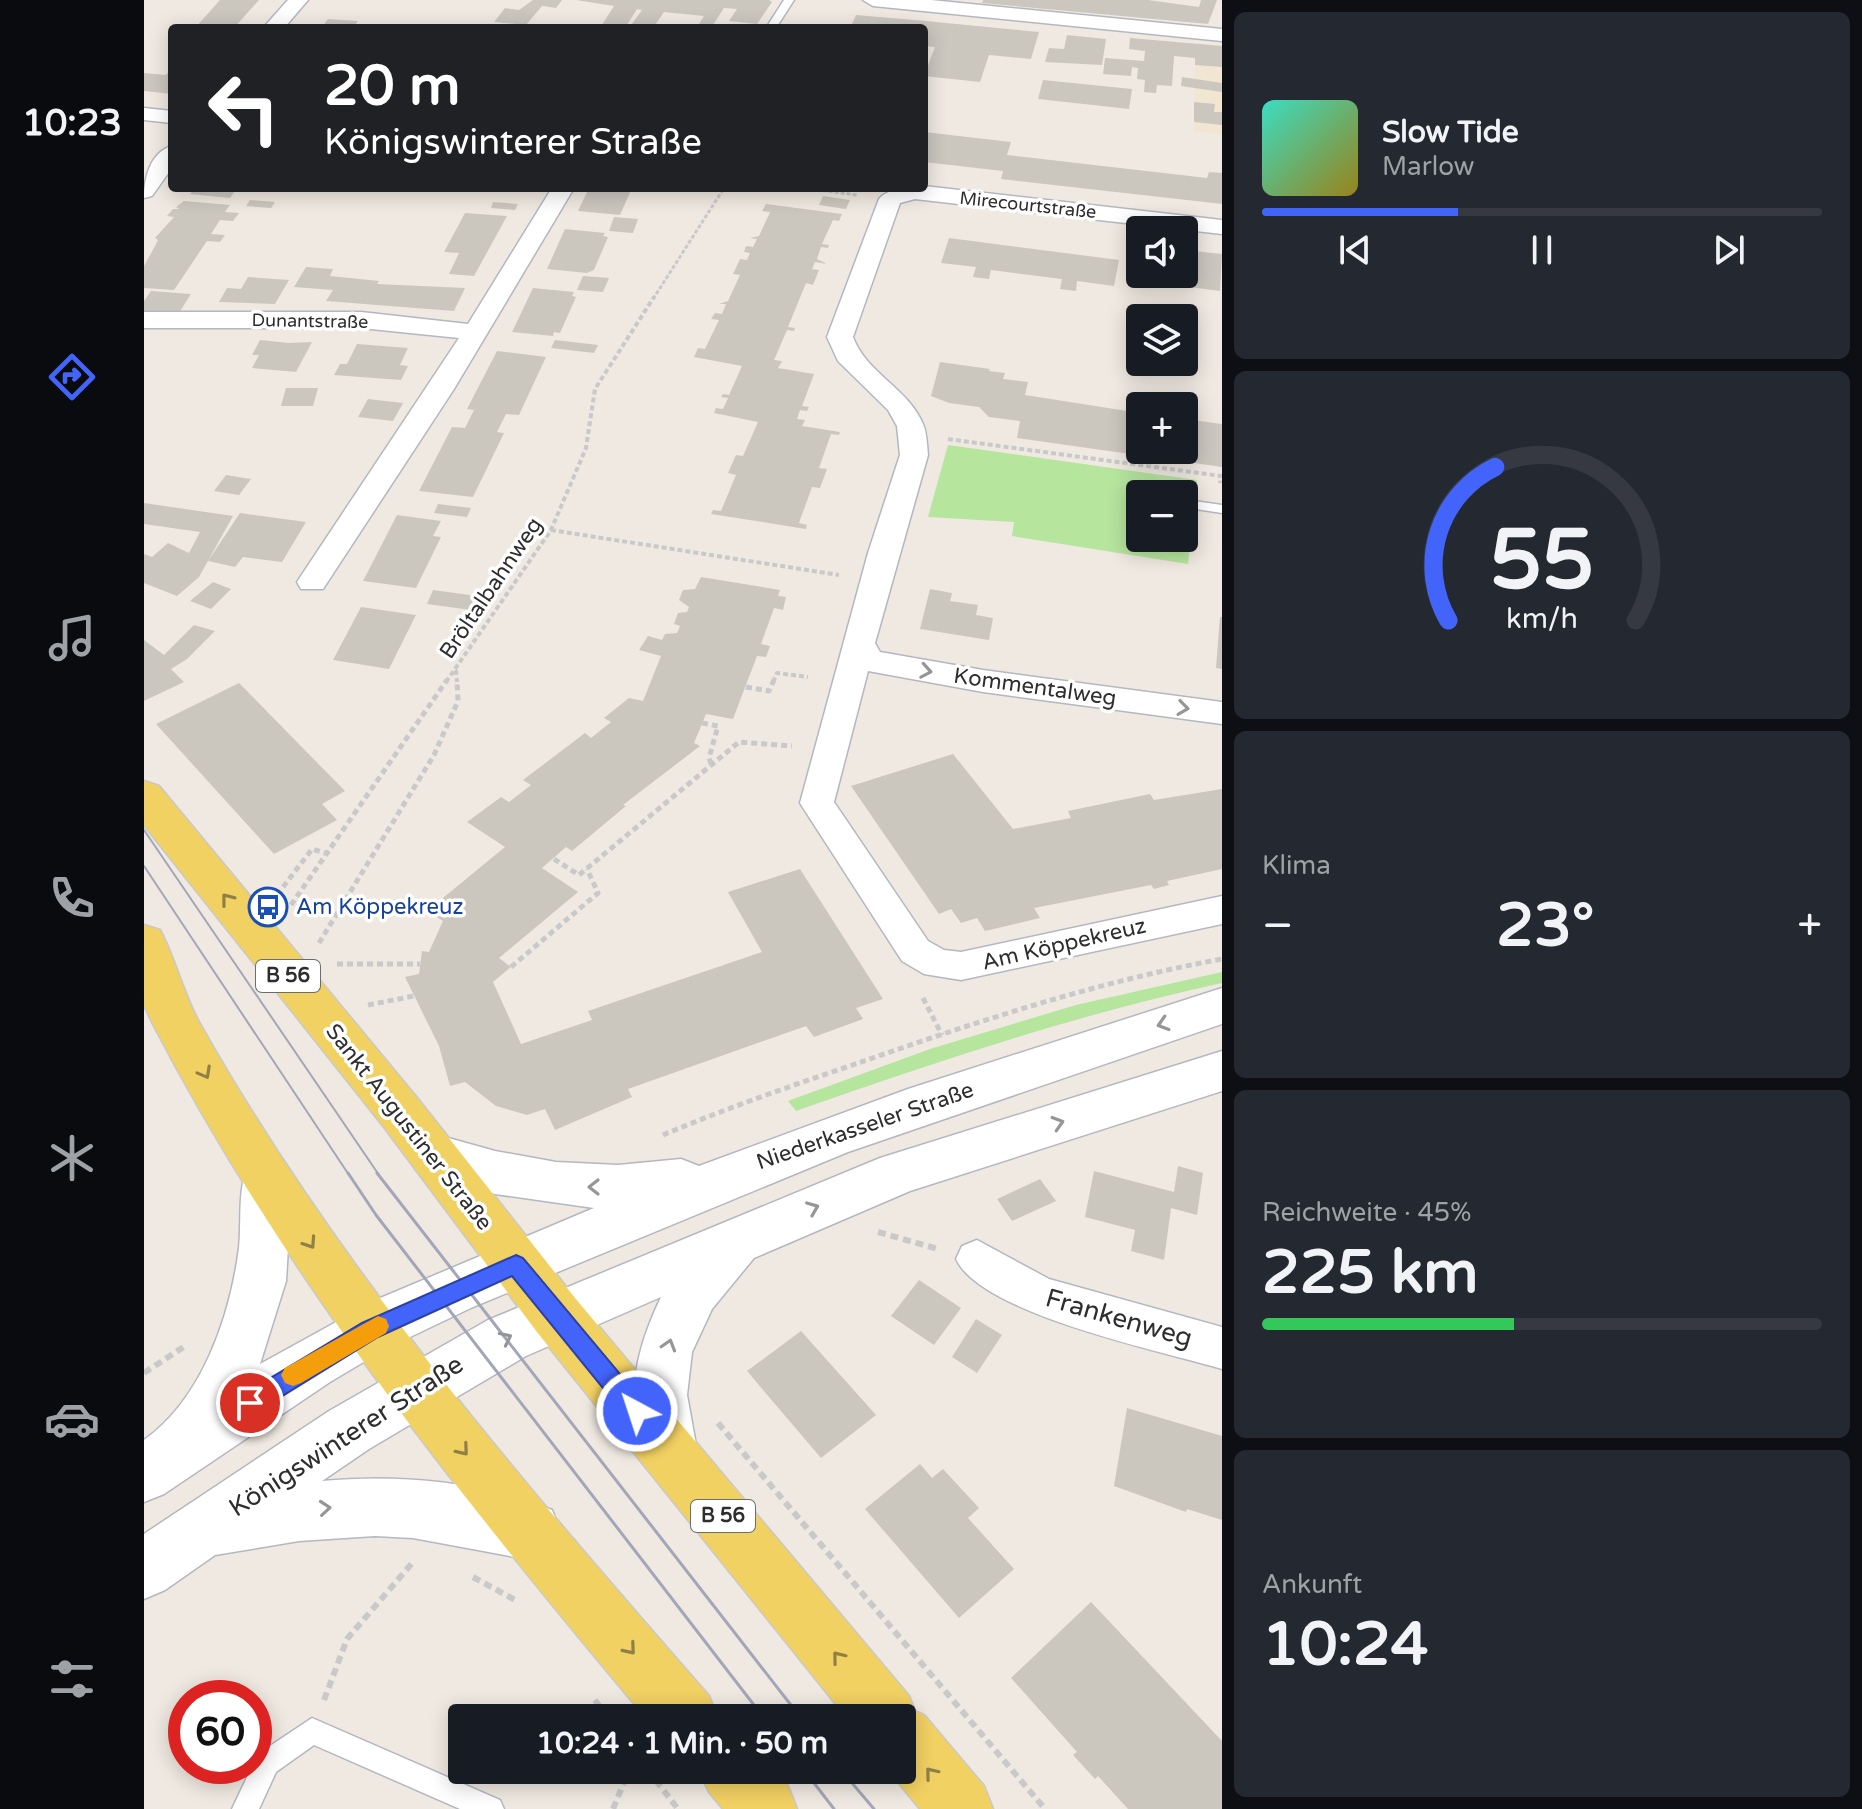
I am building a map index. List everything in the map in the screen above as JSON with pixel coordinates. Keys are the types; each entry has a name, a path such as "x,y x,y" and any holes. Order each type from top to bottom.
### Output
{"main road":[{"name":"Sankt Augustiner Straße","path":"144,796 434,1155 556,1315 876,1704"},
{"path":"144,942 167,1005 267,1179 370,1330 413,1390 675,1704"},
{"name":"Niederkasseler Straße","path":"516,1265 727,1174 1105,1042 1222,1006"},
{"path":"556,1315 898,1173 1222,1071"},
{"path":"434,1155 503,1177 587,1188 669,1183 727,1174"},
{"path":"158,1464 217,1395 236,1361 250,1322 266,1243 267,1179"},
{"path":"669,1450 659,1394 669,1342 680,1316 707,1273 741,1238"},
{"path":"158,1464 303,1369 370,1330 516,1265"},
{"name":"Königswinterer Straße","path":"144,1569 413,1390 480,1351 556,1315"},
{"path":"194,1534 266,1516 358,1505 437,1510 531,1531"},
{"path":"916,1754 961,1809"},
{"path":"743,1784 765,1809"}],"street":[{"path":"277,24 298,0"},
{"path":"873,0 1222,35"},
{"path":"144,114 168,117"},
{"path":"144,191 168,158"},
{"path":"312,582 476,332 561,192"},
{"name":"Mirecourtstraße","path":"890,199 914,192 1222,227"},
{"path":"859,643 914,455 912,434 899,406 847,356 840,337 890,199"},
{"name":"Dunantstraße","path":"144,320 361,320 476,332"},
{"name":"Am Köppekreuz","path":"859,643 817,803 915,951 937,964 961,966 986,963 1117,930 1222,910"},
{"name":"Kommentalweg","path":"859,643 870,661 983,681 1222,713"},
{"name":"Frankenweg","path":"977,1259 1038,1296 1222,1348"}],"lane":[{"path":"774,24 789,0"},
{"path":"1198,505 1220,508"},
{"path":"245,1809 267,1763 312,1731 491,1809"}],"path":[{"name":"Bröltalbahnweg","path":"291,905 551,530 586,448 595,389 655,290 721,192"},
{"path":"836,192 890,199"},
{"path":"912,434 1050,456 1221,476 1220,508"},
{"path":"551,530 875,581"},
{"path":"312,954 434,755 458,701 456,669"},
{"path":"746,687 769,691 777,673 847,685"},
{"path":"702,723 718,726 709,758 711,764"},
{"path":"554,859 579,875 739,742 829,748"},
{"path":"284,886 312,849 328,854"},
{"path":"511,967 598,893 587,869"},
{"path":"653,1139 729,1106 1055,996 1145,972 1222,959"},
{"path":"326,971 341,962 420,964"},
{"path":"360,1010 374,1001 414,996"},
{"path":"922,1000 942,1035"},
{"path":"866,1228 977,1259"},
{"path":"710,1413 1045,1809"},
{"path":"312,1731 347,1639 425,1549"},
{"path":"462,1570 524,1606"},
{"path":"590,1693 598,1704"},
{"path":"613,1809 623,1784"},
{"path":"659,1784 678,1809"}],"shaded area":[{"path":"1195,65 1222,67 1222,134 1194,131"}],"green space":[{"path":"948,445 1197,480 1126,480 1126,552 1189,552 1188,564 1012,536 1014,522 928,517"},
{"path":"1222,972 1222,983 1114,1009 1007,1040 796,1111 788,1101 930,1049 1076,1005"}],"building":[{"path":"220,0 259,0 238,24 199,24"},
{"path":"533,0 562,0 556,8 542,6 527,24 494,22 505,8 519,10"},
{"path":"576,0 772,2 757,24 729,21 737,9 724,8 714,24 699,24 704,16 664,12 656,24 632,24 642,10 637,9 628,24 603,24 614,6"},
{"path":"983,0 1148,0 1199,7 1201,0 1217,0 1208,24 982,3"},
{"path":"856,15 1039,32 1031,59 989,55 980,82 928,76 928,65 935,47 928,46 928,24 852,24"},
{"path":"328,19 358,21 356,24 324,24"},
{"path":"1067,35 1106,39 1102,65 1045,62 1049,48 1064,49"},
{"path":"1130,38 1222,46 1222,67 1195,65 1195,58 1174,56 1172,86 1157,85 1156,93 1144,92 1145,80 1137,79 1138,68 1132,67 1131,76 1103,74 1105,58 1144,61 1145,51 1129,49"},
{"path":"144,73 168,73 168,94 144,91"},
{"path":"1182,77 1222,83 1222,92 1181,86"},
{"path":"1043,80 1132,89 1129,109 1038,99"},
{"path":"1194,102 1215,104 1214,112 1222,112 1222,125 1194,122"},
{"path":"928,132 1011,142 1007,155 1207,178 1209,172 1222,173 1222,204 1001,179 1003,171 928,162"},
{"path":"192,192 234,192 230,198 190,194"},
{"path":"587,192 630,192 620,215 578,211"},
{"path":"823,196 850,200 846,209 819,205"},
{"path":"250,200 275,202 271,208 246,206"},
{"path":"184,201 230,205 225,212 239,213 233,221 220,220 211,234 225,235 220,242 207,241 174,290 144,288 144,266 158,240 155,238 174,217 167,216 173,209 179,209 176,207"},
{"path":"493,202 518,204 515,210 491,208"},
{"path":"766,204 842,214 839,221 833,220 822,244 829,245 828,248 821,247 817,259 827,264 815,262 812,269 819,270 813,285 806,283 788,327 795,328 794,331 787,330 774,360 782,361 778,368 814,374 802,406 809,407 807,411 800,410 797,419 805,420 802,426 840,432 839,435 831,434 819,468 827,469 820,488 812,487 799,523 807,525 806,529 711,514 713,510 721,511 736,475 728,473 736,455 743,456 758,422 714,413 716,408 723,409 728,398 721,397 723,394 729,395 742,366 694,357 698,348 705,349 719,320 711,319 715,313 722,314 726,304 719,304 728,301 740,275 733,274 740,259 747,260 750,253 744,252 746,246 753,247 757,239 750,238 759,236 770,212 762,211"},
{"path":"465,213 507,216 474,276 449,274 459,253 444,252"},
{"path":"614,217 638,219 633,233 609,231"},
{"path":"565,229 605,233 603,236 608,237 594,270 587,273 547,269"},
{"path":"949,238 1119,260 1114,286 1077,281 1076,291 1060,289 1062,279 991,270 989,279 973,277 976,267 941,263"},
{"path":"1198,251 1222,254 1220,291 1197,288"},
{"path":"306,267 333,269 330,276 379,281 377,284 465,288 454,311 326,301 333,290 294,287"},
{"path":"583,276 609,278 603,292 577,290"},
{"path":"248,277 289,280 275,304 219,302 227,288 241,289"},
{"path":"533,288 574,292 572,296 576,297 560,333 554,332 553,336 512,332"},
{"path":"151,291 191,294 179,313 144,313 144,301"},
{"path":"260,340 312,342 296,372 252,368 259,355 252,355"},
{"path":"555,340 598,345 594,353 551,348"},
{"path":"357,344 408,348 400,365 408,366 401,380 334,375 340,364 347,364"},
{"path":"497,351 546,357 519,415 506,414 497,432 504,433 473,497 419,491 452,427 465,428 474,410 467,409"},
{"path":"940,362 1005,373 1003,379 1028,382 1025,395 1126,411 1126,453 1017,438 1020,421 989,417 979,407 949,403 931,396"},
{"path":"286,388 318,388 313,406 281,406"},
{"path":"368,399 403,403 393,421 358,417"},
{"path":"1198,421 1222,424 1222,467 1198,464"},
{"path":"226,475 251,479 239,495 214,491"},
{"path":"144,503 233,516 199,577 177,596 144,583 144,554 152,557 168,543 189,553 200,532 144,524"},
{"path":"438,504 471,508 467,517 434,513"},
{"path":"240,513 306,522 282,562 243,557 235,567 208,561"},
{"path":"397,515 441,521 433,536 441,537 416,588 363,581"},
{"path":"701,577 780,590 778,596 786,597 783,610 774,608 761,644 770,646 766,657 757,656 733,719 706,714 694,743 700,746 623,805 626,806 572,851 566,847 542,868 578,892 499,958 511,967 493,982 521,1044 592,1020 588,1011 762,952 728,892 800,869 883,999 856,1008 863,1019 814,1037 806,1026 628,1089 632,1097 555,1130 545,1109 527,1115 496,1106 465,1082 450,1086 439,1046 405,977 419,974 422,951 429,952 443,921 427,911 505,847 467,822 501,797 509,802 531,785 523,780 585,733 591,738 611,722 604,718 629,698 643,701 661,656 639,650 648,636 662,640 665,634 677,633 680,626 674,624 678,613 687,612 689,607 679,600 683,590 695,589"},
{"path":"213,582 231,589 211,609 190,601"},
{"path":"930,589 952,593 950,601 978,605 976,615 993,618 989,640 920,629"},
{"path":"433,590 477,596 471,610 427,604"},
{"path":"361,607 416,615 389,669 333,660"},
{"path":"1222,617 1222,669 1216,668"},
{"path":"194,625 215,631 187,659 171,669 184,682 144,701 144,640 164,655"},
{"path":"239,683 345,791 322,804 337,820 274,854 156,724"},
{"path":"953,754 1013,829 1071,818 1068,811 1150,794 1154,800 1222,789 1222,869 1167,881 1169,885 1154,889 1151,885 1034,908 1040,918 985,931 977,918 961,923 951,909 939,914 851,786"},
{"path":"1178,1166 1203,1173 1197,1215 1171,1208 1164,1260 1131,1251 1135,1230 1085,1217 1094,1171 1174,1192"},
{"path":"1040,1179 1056,1201 1012,1221 997,1199"},
{"path":"919,1280 961,1308 934,1345 891,1316"},
{"path":"976,1319 1002,1335 977,1373 952,1357"},
{"path":"801,1331 876,1415 821,1458 747,1371"},
{"path":"1127,1408 1222,1436 1222,1520 1187,1509 1186,1512 1114,1486"},
{"path":"920,1464 932,1478 943,1469 979,1508 968,1518 1014,1569 959,1618 865,1509"},
{"path":"1091,1602 1222,1741 1222,1809 1128,1809 1098,1776 1095,1779 1073,1755 1077,1752 1011,1678"}],"tram line":[{"path":"144,830 379,1175"},
{"path":"144,866 349,1175"},
{"path":"348,1173 376,1215 753,1704"},
{"path":"377,1173 790,1704"},
{"path":"815,1784 834,1809"},
{"path":"853,1784 874,1809"}],"slow traffic":[{"path":"293,1375 378,1326"}],"place":[{"name":"Am Köppekreuz","path":"268,907"}],"route":[{"path":"250,1403 370,1330 516,1265 637,1411"}]}
